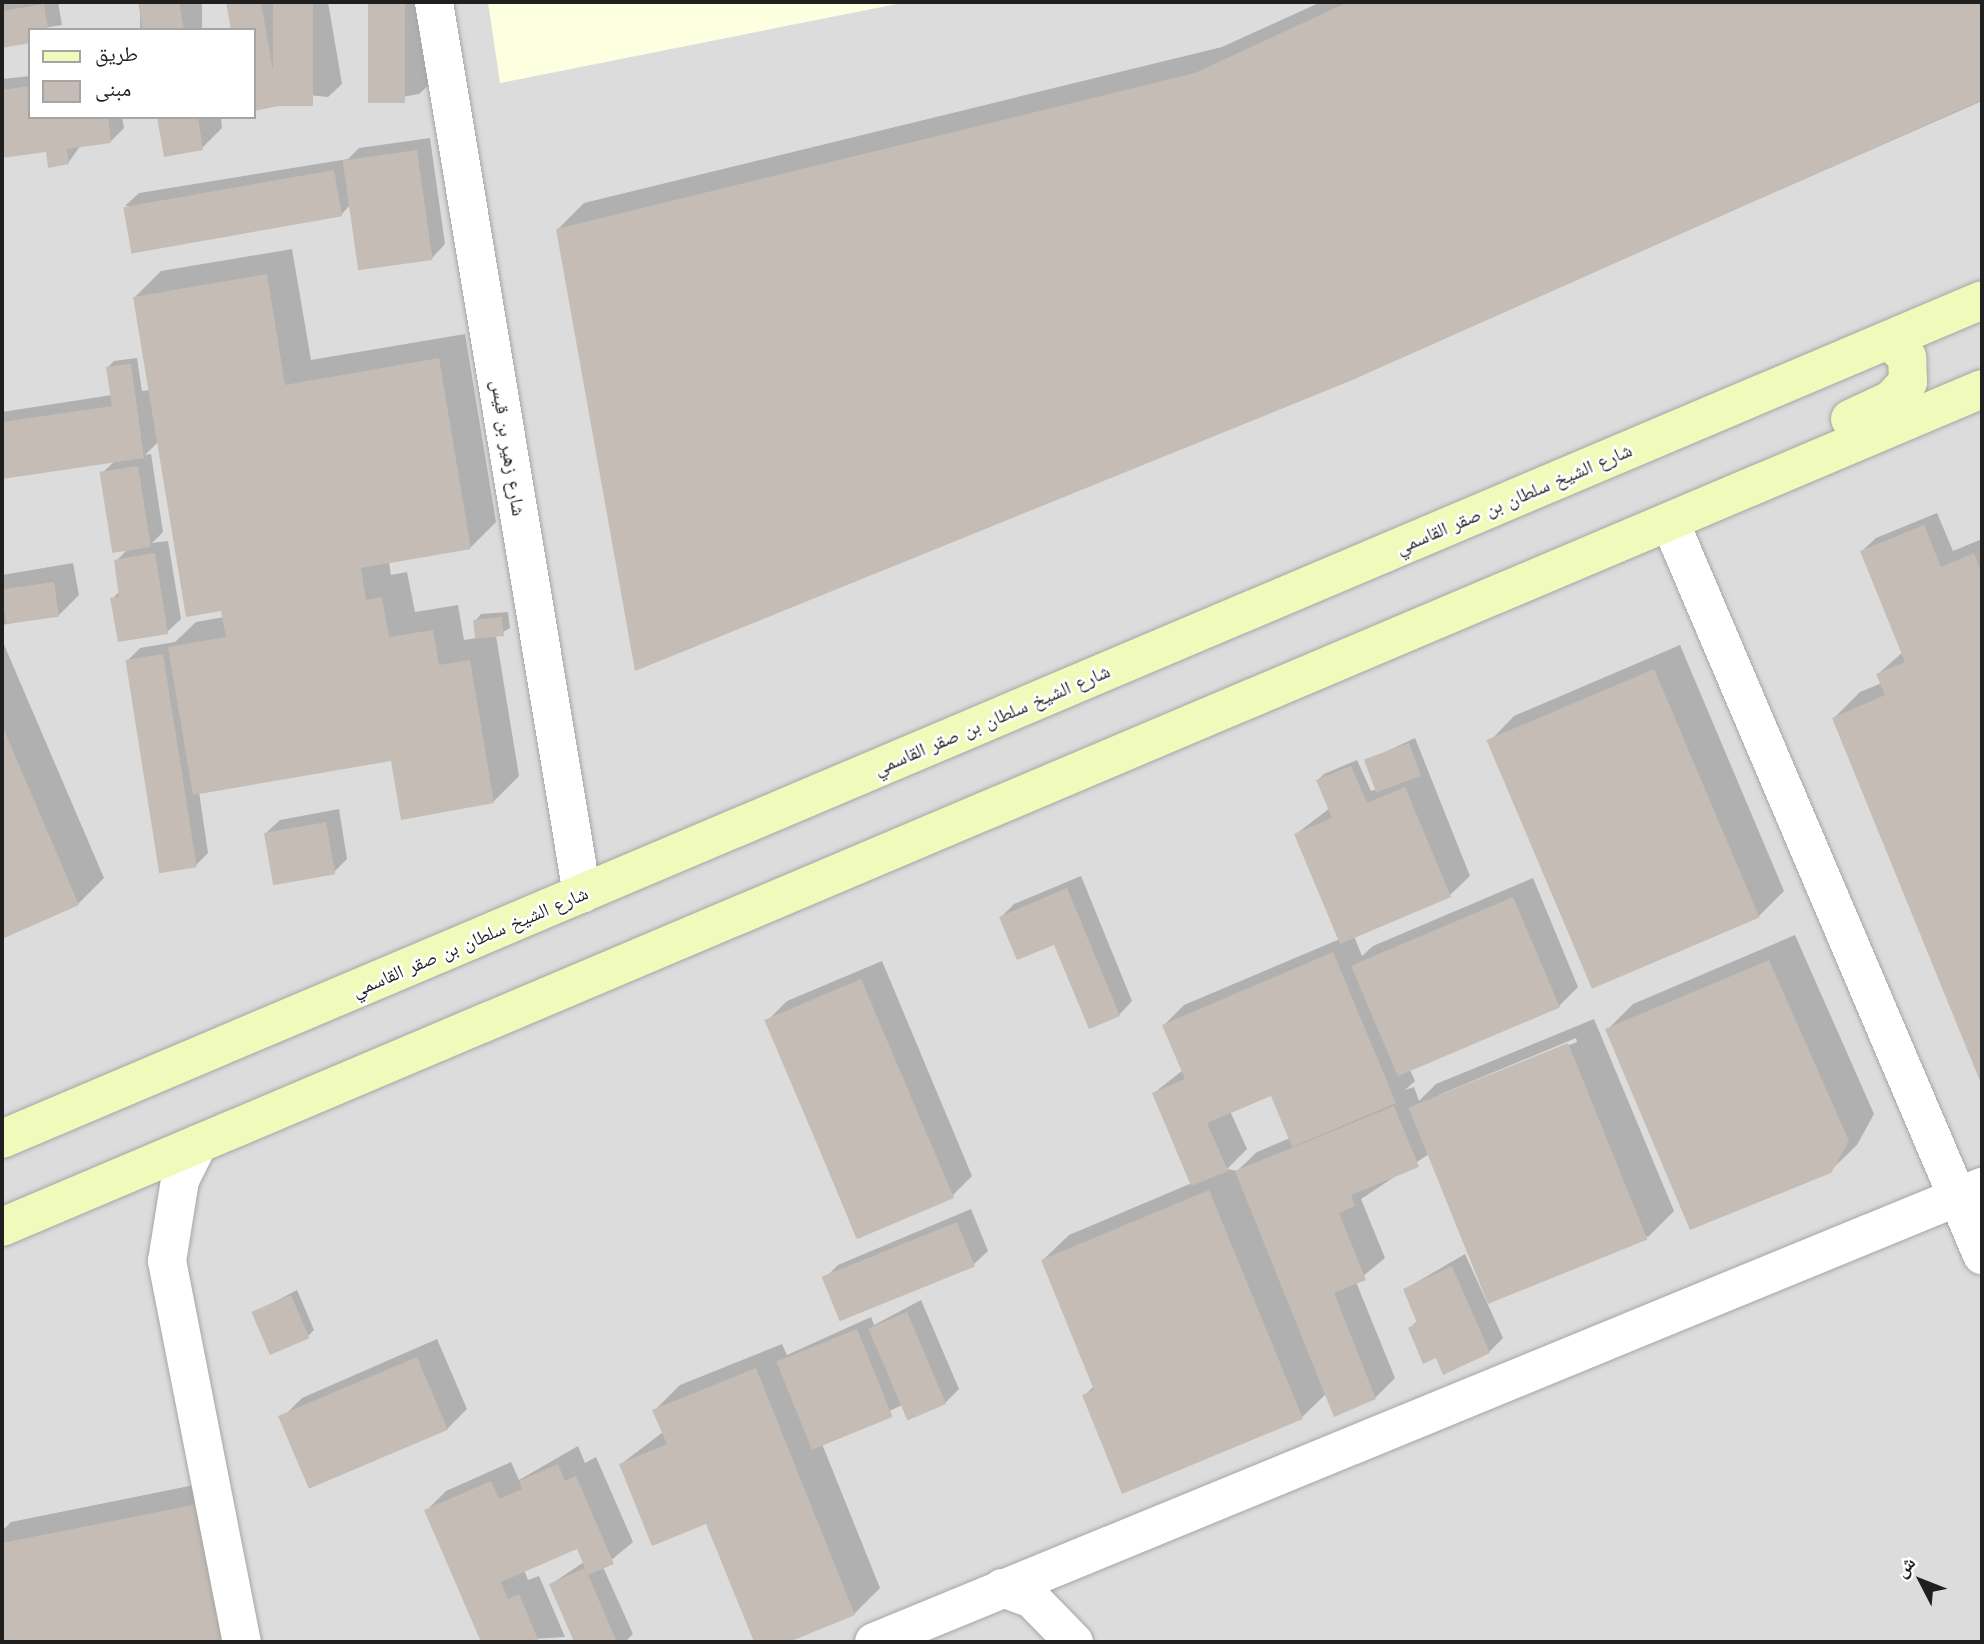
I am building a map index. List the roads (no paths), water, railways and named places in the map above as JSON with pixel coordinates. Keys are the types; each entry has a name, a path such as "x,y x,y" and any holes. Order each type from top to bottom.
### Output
{"main road":[{"name":"شارع الشيخ سلطان بن صقر القاسمي","path":"2,1139 1982,300"},
{"path":"1751,487 1817,437 1902,393 1909,382 1907,357 1888,340"},
{"path":"2,1227 1982,389"}],"street":[{"name":"شارع زهير بن قيس","path":"434,2 582,894"},
{"path":"1670,522 1971,1192 1982,1255"},
{"path":"198,1144 180,1180 167,1261 242,1642"},
{"path":"874,1642 1971,1192"},
{"path":"1002,1588 1032,1599 1074,1642"}]}
